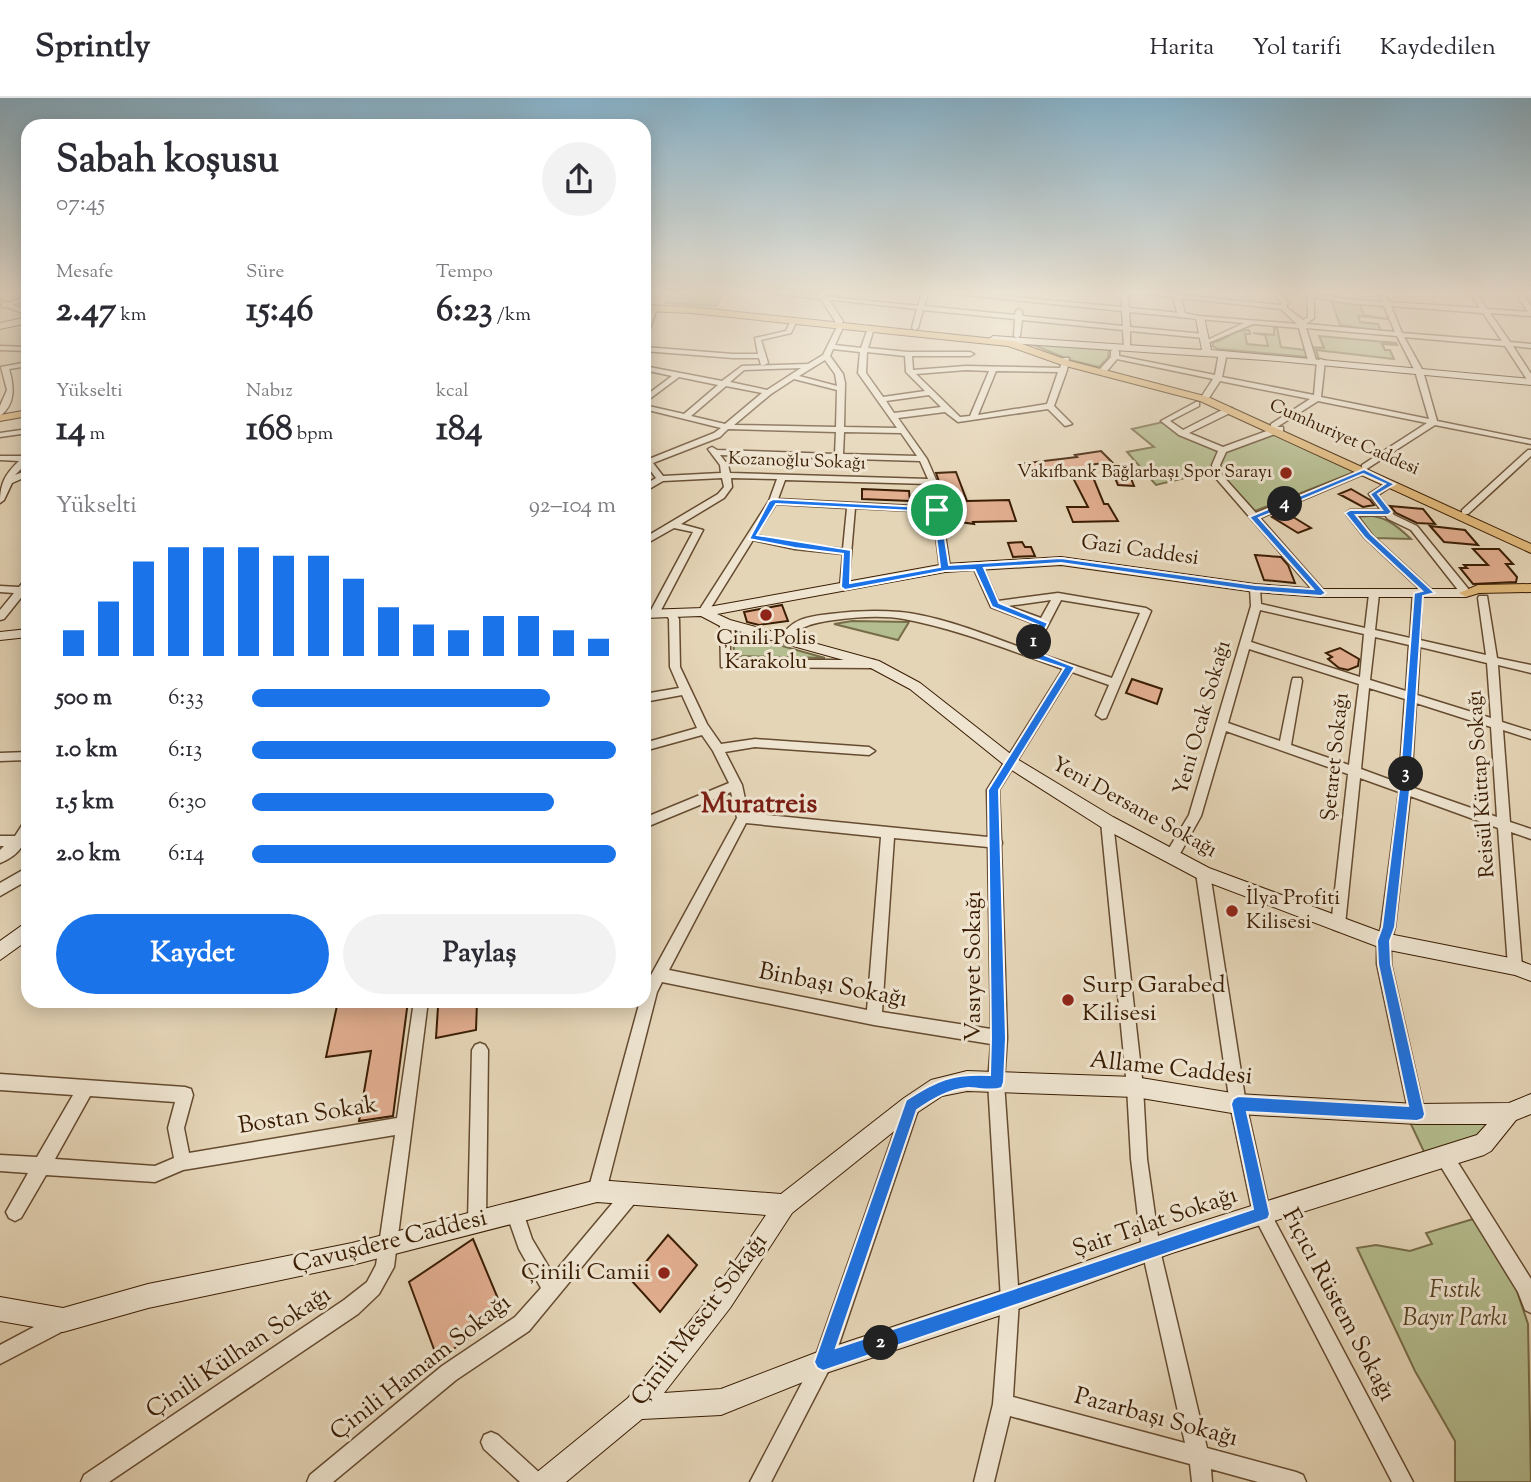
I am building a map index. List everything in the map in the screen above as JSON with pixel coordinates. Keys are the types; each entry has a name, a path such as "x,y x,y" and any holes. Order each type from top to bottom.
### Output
{"main road":[{"name":"Cumhuriyet Caddesi","path":"1049,358 1202,400 1276,429"},
{"name":"Cumhuriyet Caddesi","path":"1053,358 1065,364 1104,369 1229,410 1531,542"},
{"path":"0,416 21,412"},
{"name":"Cumhuriyet Caddesi","path":"1364,469 1531,549"},
{"path":"1466,593 1531,591"},
{"path":"1466,593 1483,598 1531,599"}],"street":[{"path":"736,358 744,358"},
{"path":"739,358 742,368"},
{"path":"763,358 766,367"},
{"path":"651,462 706,441 768,392 824,358"},
{"path":"827,358 839,374 841,389 839,456"},
{"path":"863,358 862,373 923,459 933,482 945,568"},
{"path":"908,358 910,372 958,420 1050,406"},
{"path":"1104,369 1111,358"},
{"path":"1137,358 1218,378 1531,442"},
{"path":"1222,358 1218,378 1202,400 1165,421 1182,433 1223,450"},
{"path":"1277,358 1531,380"},
{"path":"1315,358 1317,398"},
{"path":"1412,358 1419,371 1434,422"},
{"path":"1516,358 1531,380"},
{"path":"910,372 1065,364 1050,406"},
{"path":"0,416 11,390 5,367 21,365"},
{"path":"685,416 742,368 813,366"},
{"path":"651,369 768,392"},
{"path":"973,417 994,369"},
{"path":"651,395 678,374"},
{"path":"0,378 9,377"},
{"path":"795,377 841,389"},
{"path":"880,400 930,393"},
{"path":"1317,398 1276,429 1223,450 1216,465 1217,476 1321,593"},
{"path":"1050,406 1068,424"},
{"path":"651,409 727,426 903,430"},
{"path":"891,416 947,409"},
{"path":"1182,433 1229,410"},
{"path":"1254,517 1364,469 1434,422"},
{"path":"0,435 21,431"},
{"path":"651,538 721,496 728,487 724,465 706,441"},
{"path":"715,452 923,459"},
{"path":"1465,512 1531,452"},
{"path":"794,477 797,454"},
{"path":"869,457 870,480"},
{"path":"0,458 21,458"},
{"path":"0,500 3,484 21,464"},
{"path":"651,468 661,479"},
{"path":"3,484 21,475"},
{"name":"Kozanoğlu Sokağı","path":"651,485 661,479 726,475 933,482"},
{"path":"703,612 752,537 773,501 782,477"},
{"path":"1391,484 1374,494 1388,512 1414,528 1466,593"},
{"path":"773,501 937,510"},
{"path":"845,587 851,507"},
{"path":"1388,512 1350,513 1368,536 1424,593 1415,642 1405,790 1384,941 1384,964 1417,1114"},
{"path":"651,611 698,530 674,525"},
{"path":"752,537 795,546 848,552"},
{"name":"Gazi Caddesi","path":"651,614 703,612 945,568 1061,561 1255,588 1321,593 1466,593"},
{"path":"978,567 995,605 1044,623"},
{"path":"0,589 21,586"},
{"name":"Yeni Ocak Sokağı","path":"1172,855 1195,816 1256,606 1255,588"},
{"path":"0,617 21,590"},
{"name":"Şetaret Sokağı","path":"1338,925 1374,594"},
{"path":"995,605 1058,596 1146,611 1102,715"},
{"path":"1028,653 1058,596"},
{"name":"Reisül Küttap Sokağı","path":"1483,598 1492,660 1515,967"},
{"path":"1256,606 1531,669"},
{"name":"Yeni Dersane Sokağı","path":"703,612 725,623 874,664 915,686 1012,763 1107,822 1203,873 1384,941 1515,967 1531,974"},
{"path":"651,986 743,818 736,785 685,691 676,667 674,620 670,613"},
{"path":"784,639 792,628 810,620 846,615 901,615 944,625 1116,683"},
{"path":"725,623 725,664 874,664"},
{"path":"0,636 21,634"},
{"path":"1245,644 1531,735"},
{"name":"Vasıyet Sokağı","path":"984,1482 1003,1404 1010,1300 996,1082 999,1038 993,790 1070,667"},
{"path":"1285,747 1297,681"},
{"path":"651,697 685,691"},
{"path":"1222,725 1531,834"},
{"path":"651,745 705,730"},
{"path":"718,749 755,743 869,751"},
{"path":"0,757 21,756"},
{"path":"651,820 736,785"},
{"path":"743,818 996,843"},
{"path":"1107,822 1135,1087 1139,1159 1151,1250 1199,1458 1202,1482"},
{"path":"874,1018 888,832"},
{"path":"0,858 21,838"},
{"path":"0,841 19,841"},
{"name":"Fıçıcı Rüstem Sokağı","path":"1203,873 1238,1104 1262,1214 1404,1482"},
{"path":"0,890 21,877"},
{"path":"2,949 21,934"},
{"name":"Binbaşı Sokağı","path":"659,975 874,1018 999,1038"},
{"path":"404,1125 420,1008"},
{"path":"597,1191 643,1008"},
{"path":"477,1221 480,1050"},
{"name":"Allame Caddesi","path":"784,1205 911,1105 938,1087 967,1081 1135,1087 1238,1104 1417,1114 1509,1113"},
{"path":"0,1082 185,1095 176,1128 183,1162 155,1174 0,1163"},
{"path":"15,1212 86,1088"},
{"name":"Şair Talat Sokağı","path":"636,1407 721,1402 823,1362 1151,1250 1484,1144 1509,1113 1531,1104"},
{"path":"760,1482 823,1362 911,1105"},
{"name":"Bostan Sokak","path":"183,1162 404,1125 389,1244"},
{"path":"1444,1156 1526,1288 1531,1304"},
{"name":"Çavuşdere Caddesi","path":"0,1309 63,1320 148,1296 389,1244 597,1191 784,1205"},
{"name":"Çinili Hamam Sokağı","path":"317,1482 449,1373 522,1324 632,1192"},
{"name":"Çinili Mescit Sokağı","path":"545,1482 636,1407 722,1300 784,1205"},
{"path":"515,1212 525,1243 552,1290"},
{"name":"Çinili Külhan Sokağı","path":"91,1482 351,1307 373,1288 385,1267 389,1244"},
{"path":"0,1355 63,1320"},
{"name":"Pazarbaşı Sokağı","path":"1003,1404 1296,1482"},
{"path":"491,1442 535,1482"}],"green space":[{"path":"1064,358 1108,358 1099,367"},
{"path":"1163,422 1221,450 1214,471 1156,485 1127,452 1154,447 1132,429"},
{"name":"Vakıfbank Bağlarbaşı Spor Sarayı","path":"1275,433 1357,471 1255,511 1222,476 1219,466 1226,452"},
{"path":"1360,515 1376,516 1388,521 1411,539 1375,538"},
{"path":"852,621 909,622 898,640 834,624"},
{"path":"733,632 825,658 734,656"},
{"path":"1498,1117 1480,1141 1427,1158 1408,1118"},
{"name":"Fıstık Bayır Parkı","path":"1480,1217 1511,1273 1528,1324 1531,1482 1455,1482 1455,1441 1415,1371 1357,1248 1376,1245 1410,1251 1432,1244 1426,1233"}],"building":[{"path":"1101,451 1112,462 1088,465 1104,504 1108,504 1118,521 1073,522 1067,507 1088,507 1069,470 1025,474 1019,464 1077,457 1075,455"},
{"path":"1110,466 1126,466 1134,486 1118,485"},
{"path":"956,472 967,501 1009,500 1016,521 973,522 974,524 953,521 936,473"},
{"path":"862,489 909,491 910,501 862,499"},
{"path":"1351,489 1374,505 1363,507 1339,494"},
{"path":"1390,506 1423,509 1435,524 1417,523 1396,513"},
{"path":"1285,512 1311,528 1298,533 1272,517"},
{"path":"1430,526 1465,530 1478,545 1444,542"},
{"path":"1022,542 1025,547 1031,547 1035,556 1013,557 1008,543"},
{"path":"1473,549 1499,549 1513,564 1506,564 1517,577 1516,582 1473,584 1460,568 1467,568 1464,565 1488,565"},
{"path":"1255,555 1281,557 1288,565 1295,583 1264,580"},
{"name":"Çinili Polis Karakolu","path":"782,605 788,621 759,625 747,622 744,612"},
{"path":"1340,648 1359,659 1358,666 1348,670 1339,668 1328,659 1332,657 1326,653"},
{"path":"1132,679 1162,689 1157,704 1126,693"},
{"path":"336,1008 407,1008 393,1116 359,1121 371,1051 326,1057"},
{"path":"438,1008 477,1008 476,1030 436,1038"},
{"name":"Çinili Camii","path":"668,1235 697,1265 660,1312 631,1280"},
{"path":"473,1239 504,1313 438,1360 409,1282"}],"place":[{"name":"Vakıfbank Bağlarbaşı Spor Sarayı","path":"1286,473"},
{"name":"Çinili Polis Karakolu","path":"766,615"},
{"name":"İlya Profiti Kilisesi","path":"1232,911"},
{"name":"Surp Garabed Kilisesi","path":"1068,1000"},
{"name":"Çinili Camii","path":"664,1273"}],"district":[{"name":"Muratreis","path":"759,805"}],"route":[{"path":"937,510 773,501 752,537 795,546 848,552 845,587 945,568 978,567 995,605 1044,623 1028,653 1070,667 993,790 999,1038 996,1082 967,1081 938,1087 911,1105 823,1362 1010,1300 1172,1242 1262,1214 1238,1104 1417,1114 1384,964 1384,941 1405,790 1418,593 1430,593 1368,536 1350,513 1388,512 1374,494 1391,484 1364,472 1254,517 1321,593 1255,588 1061,561 945,568 937,510"}]}
